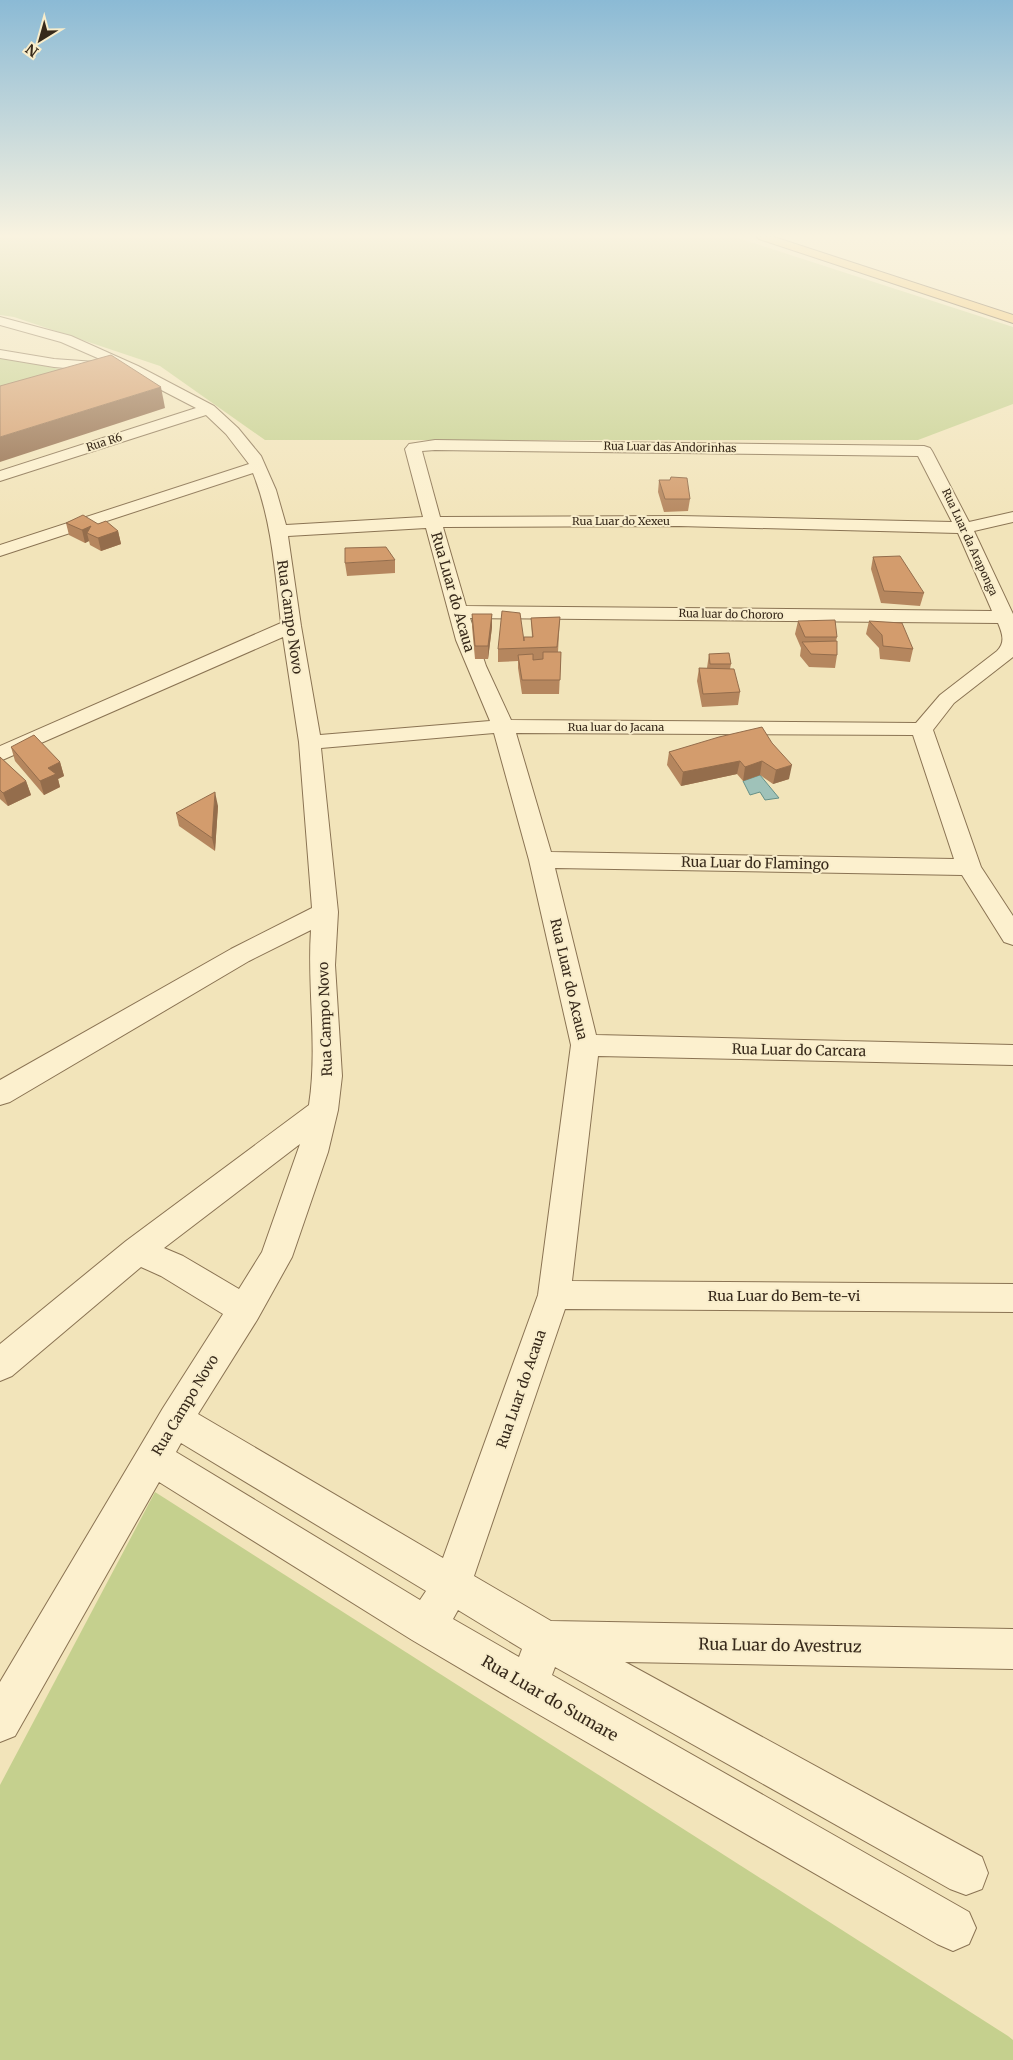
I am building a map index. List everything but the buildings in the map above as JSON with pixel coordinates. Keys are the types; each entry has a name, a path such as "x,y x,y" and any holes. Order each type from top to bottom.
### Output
{"street":[{"name":"Rua Campo Novo","path":"0,1721 175,1420 212,1359 245,1310 276,1257 313,1152 323,1110 328,1076 322,966 325,912 310,742 278,531 268,490 253,456 232,431 209,409 134,369 66,339 44,333"},
{"path":"0,354 54,363 134,369"},
{"name":"Rua R6","path":"0,476 209,409"},
{"name":"Rua Luar das Andorinhas","path":"415,447 445,445 917,449 924,451"},
{"name":"Rua Luar do Acaua","path":"415,447 413,452 458,612 476,666 503,726 542,860 585,1045 554,1295 452,1585 426,1626"},
{"name":"Rua Luar da Araponga","path":"924,451 964,528 1010,630"},
{"path":"0,551 258,466"},
{"name":"Rua Luar do Xexeu","path":"278,531 433,522 679,521 964,528 1013,517"},
{"name":"Rua luar do Chororo","path":"458,612 1010,630"},
{"path":"0,754 291,626"},
{"path":"1010,630 1011,648 947,699 922,729 969,867 1013,936"},
{"name":"Rua luar do Jacana","path":"310,742 503,726 922,729"},
{"name":"Rua Luar do Flamingo","path":"542,860 969,867"},
{"path":"0,1094 240,954 325,912"},
{"name":"Rua Luar do Carcara","path":"585,1045 1013,1055"},
{"path":"0,1365 137,1251 323,1110"},
{"path":"137,1251 172,1266 245,1310"},
{"name":"Rua Luar do Bem-te-vi","path":"554,1295 1013,1298"},
{"path":"175,1420 547,1641 966,1873"},
{"name":"Rua Luar do Sumare","path":"153,1458 426,1626 526,1685 954,1928"},
{"path":"526,1685 547,1641"},
{"name":"Rua Luar do Avestruz","path":"547,1641 1013,1649"}],"green space":[{"path":"62,333 1013,333 1013,404 918,440 265,440 160,366"},
{"path":"0,357 74,372 0,408"},
{"path":"155,1492 1008,2036 1013,2040 1013,2060 0,2060 0,1785"}],"water":[{"path":"760,775 779,798 765,800 760,792 750,795 743,781"}]}
